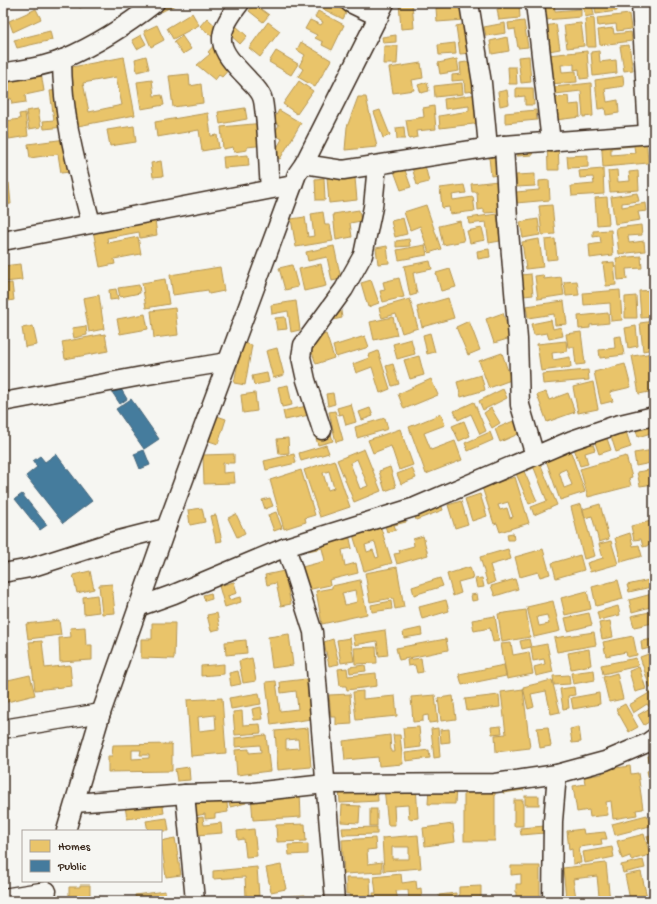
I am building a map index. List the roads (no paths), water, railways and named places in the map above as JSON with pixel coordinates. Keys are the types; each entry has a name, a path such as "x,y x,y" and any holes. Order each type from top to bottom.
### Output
{"street":[{"path":"3,73 34,67 62,59 115,32 155,3"},
{"path":"240,3 226,20 220,36 222,46 234,65 257,88 262,98 266,127 270,189"},
{"path":"66,830 76,803 101,713 138,607 297,174 304,164 382,10 350,3"},
{"path":"469,3 482,83 496,146 508,219 518,339 520,405 535,456"},
{"path":"535,3 551,142"},
{"path":"304,164 343,170 496,146 651,134 641,3"},
{"path":"62,59 62,89 66,122 91,223"},
{"path":"322,430 304,373 301,358 303,345 344,289 363,255 373,207 377,165"},
{"path":"3,241 293,185"},
{"path":"3,402 227,362"},
{"path":"138,607 174,594 286,547 415,507 535,456 616,425 654,416"},
{"path":"3,573 30,568 111,542 166,528"},
{"path":"286,547 313,632 324,784 335,901"},
{"path":"3,729 101,713"},
{"path":"76,803 185,794 253,792 324,784 495,783 557,774 605,761 647,743 654,738"},
{"path":"552,901 553,821 557,774"},
{"path":"185,794 195,901"},
{"path":"3,898 47,891"}]}
